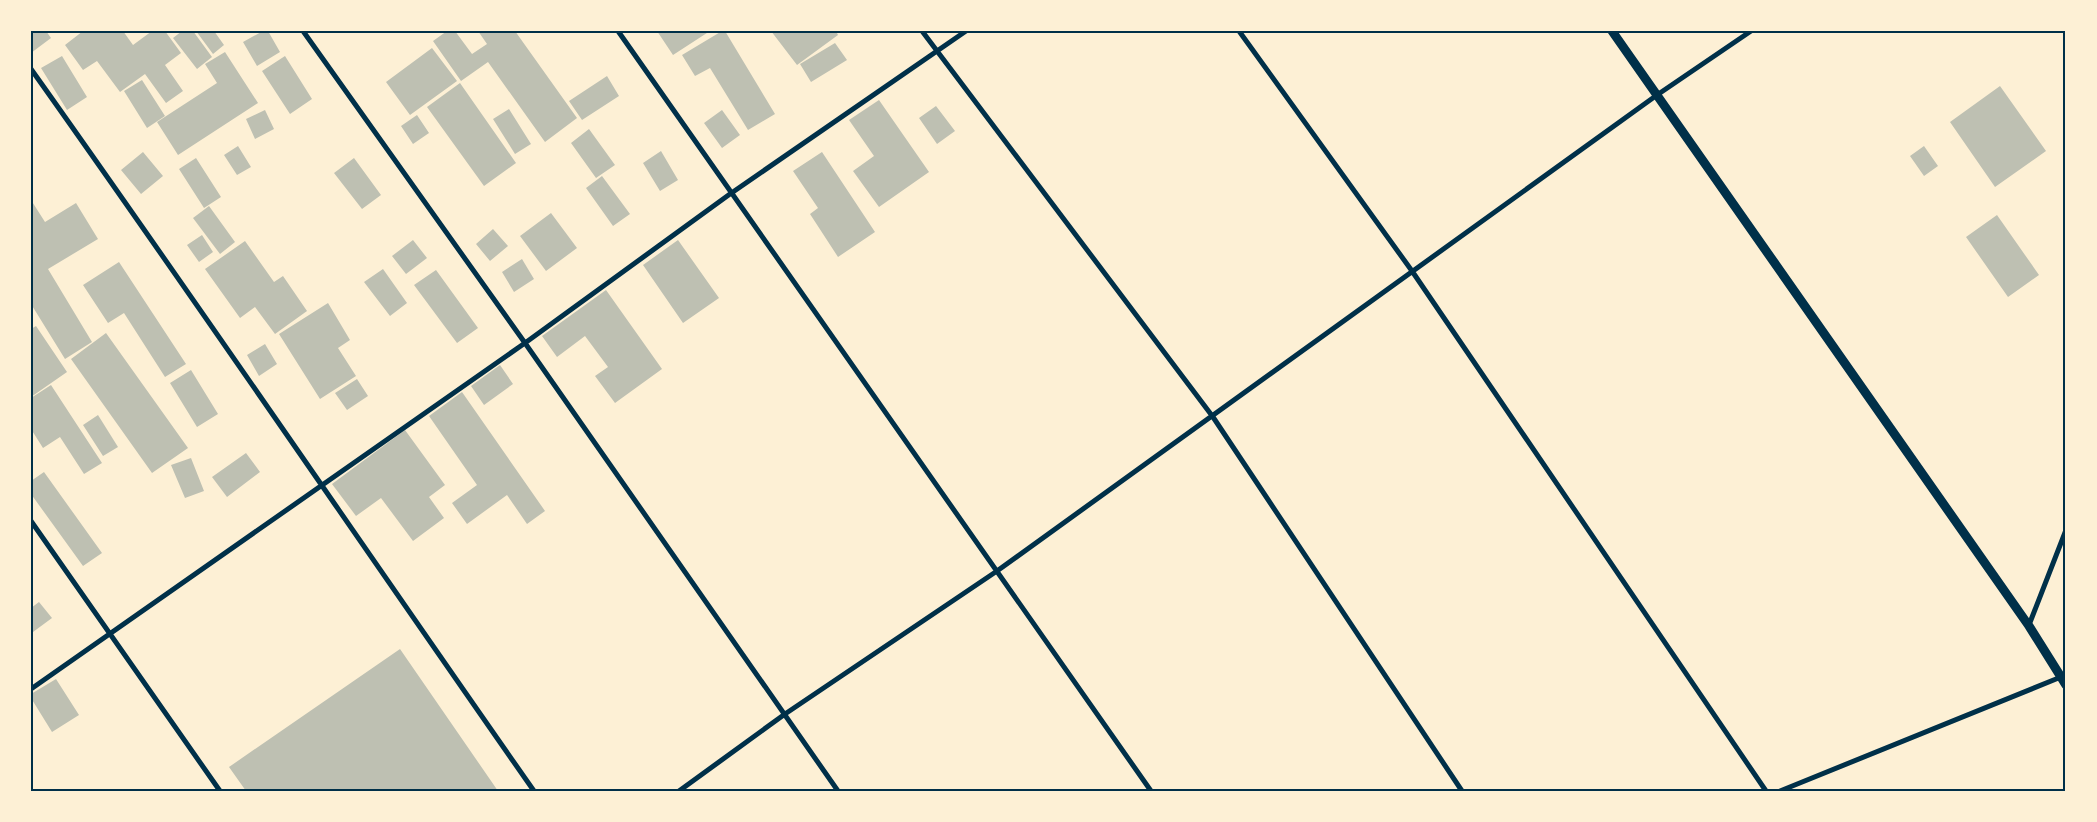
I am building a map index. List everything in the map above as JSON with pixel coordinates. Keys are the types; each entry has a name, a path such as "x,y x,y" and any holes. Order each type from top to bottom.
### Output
{"street":[{"path":"303,31 525,343 838,791"},
{"path":"618,31 730,194 1151,791"},
{"path":"922,31 936,53 1213,417 1462,791"},
{"path":"31,689 525,343 730,194 966,31"},
{"path":"1239,31 1412,271 1766,791"},
{"path":"1612,31 2029,626 2066,686"},
{"path":"679,791 785,714 997,571 1657,95 1751,31"},
{"path":"31,69 163,255 321,487 534,791"},
{"path":"31,521 108,634 220,791"},
{"path":"2029,626 2066,530"},
{"path":"1780,791 2060,677"}],"building":[{"path":"31,31 46,31 51,38 31,53"},
{"path":"83,31 123,31 133,45 152,31 165,31 181,53 165,65 183,91 166,103 145,74 120,92 97,61 83,70 65,45"},
{"path":"182,31 193,31 212,57 197,69 173,38"},
{"path":"196,31 214,31 224,45 213,54"},
{"path":"263,31 268,31 280,52 257,66 243,42"},
{"path":"447,31 455,31 472,54 487,44 478,31 515,31 577,118 545,142 488,62 461,81 433,41"},
{"path":"657,31 710,31 673,55"},
{"path":"725,31 775,114 748,130 710,68 695,76 682,55"},
{"path":"771,31 836,31 838,35 797,65"},
{"path":"835,43 847,60 811,82 800,64"},
{"path":"432,48 457,81 410,115 386,82"},
{"path":"225,52 258,103 178,155 157,122 217,83 205,64"},
{"path":"62,56 87,97 67,110 41,68"},
{"path":"285,56 312,99 290,114 262,71"},
{"path":"607,76 619,96 582,120 569,101"},
{"path":"142,80 165,116 147,128 124,91"},
{"path":"460,83 516,163 484,186 427,107"},
{"path":"2000,86 2046,151 1995,187 1950,122"},
{"path":"879,100 929,172 879,207 853,171 874,156 849,120"},
{"path":"936,106 955,131 937,144 919,118"},
{"path":"509,109 531,144 515,154 493,119"},
{"path":"265,110 274,129 255,139 246,119"},
{"path":"722,110 740,135 722,148 704,123"},
{"path":"417,115 429,133 413,144 401,126"},
{"path":"589,129 615,165 596,178 571,143"},
{"path":"238,146 251,167 237,175 224,155"},
{"path":"1924,146 1938,166 1924,176 1910,156"},
{"path":"661,151 678,180 660,191 643,163"},
{"path":"143,152 163,176 141,194 121,170"},
{"path":"822,152 875,232 838,257 810,214 818,208 793,171"},
{"path":"196,158 221,197 204,208 179,169"},
{"path":"354,158 381,195 362,209 334,173"},
{"path":"602,176 630,214 613,226 586,188"},
{"path":"31,200 45,222 76,203 98,239 48,269 92,342 65,359 31,304"},
{"path":"209,206 235,242 220,254 193,218"},
{"path":"551,213 577,248 546,271 520,236"},
{"path":"1997,215 2039,275 2008,297 1966,237"},
{"path":"493,229 508,246 490,261 476,244"},
{"path":"202,235 213,252 199,262 187,245"},
{"path":"413,240 427,258 406,274 392,256"},
{"path":"678,240 719,298 683,323 643,265"},
{"path":"245,241 274,282 283,276 307,311 275,334 255,307 240,318 205,269"},
{"path":"522,259 534,279 514,292 502,272"},
{"path":"119,262 186,364 165,377 124,313 108,323 83,285"},
{"path":"383,269 407,303 390,316 364,282"},
{"path":"436,270 478,328 457,343 414,285"},
{"path":"606,290 662,369 615,403 595,376 608,367 585,336 557,357 542,336"},
{"path":"328,303 350,340 338,348 356,376 320,399 279,334"},
{"path":"36,326 67,372 31,397 31,329"},
{"path":"106,333 188,448 152,473 71,359"},
{"path":"265,344 277,364 259,376 247,355"},
{"path":"500,365 513,384 484,405 471,386"},
{"path":"191,370 218,414 197,427 170,383"},
{"path":"357,379 368,396 347,410 335,393"},
{"path":"51,385 102,463 84,474 60,437 43,448 31,429 31,398"},
{"path":"462,392 545,511 527,524 507,495 467,524 452,503 477,485 429,416"},
{"path":"98,415 118,447 103,456 83,425"},
{"path":"405,430 445,485 429,497 444,518 413,541 381,498 356,516 332,484"},
{"path":"246,453 260,472 227,497 212,477"},
{"path":"191,458 204,491 185,498 171,465"},
{"path":"44,472 102,553 83,566 31,494 31,481"},
{"path":"39,602 52,618 33,632 31,629 31,608"},
{"path":"400,649 498,791 246,791 229,767"},
{"path":"56,679 79,715 52,732 31,698 31,694"}]}
